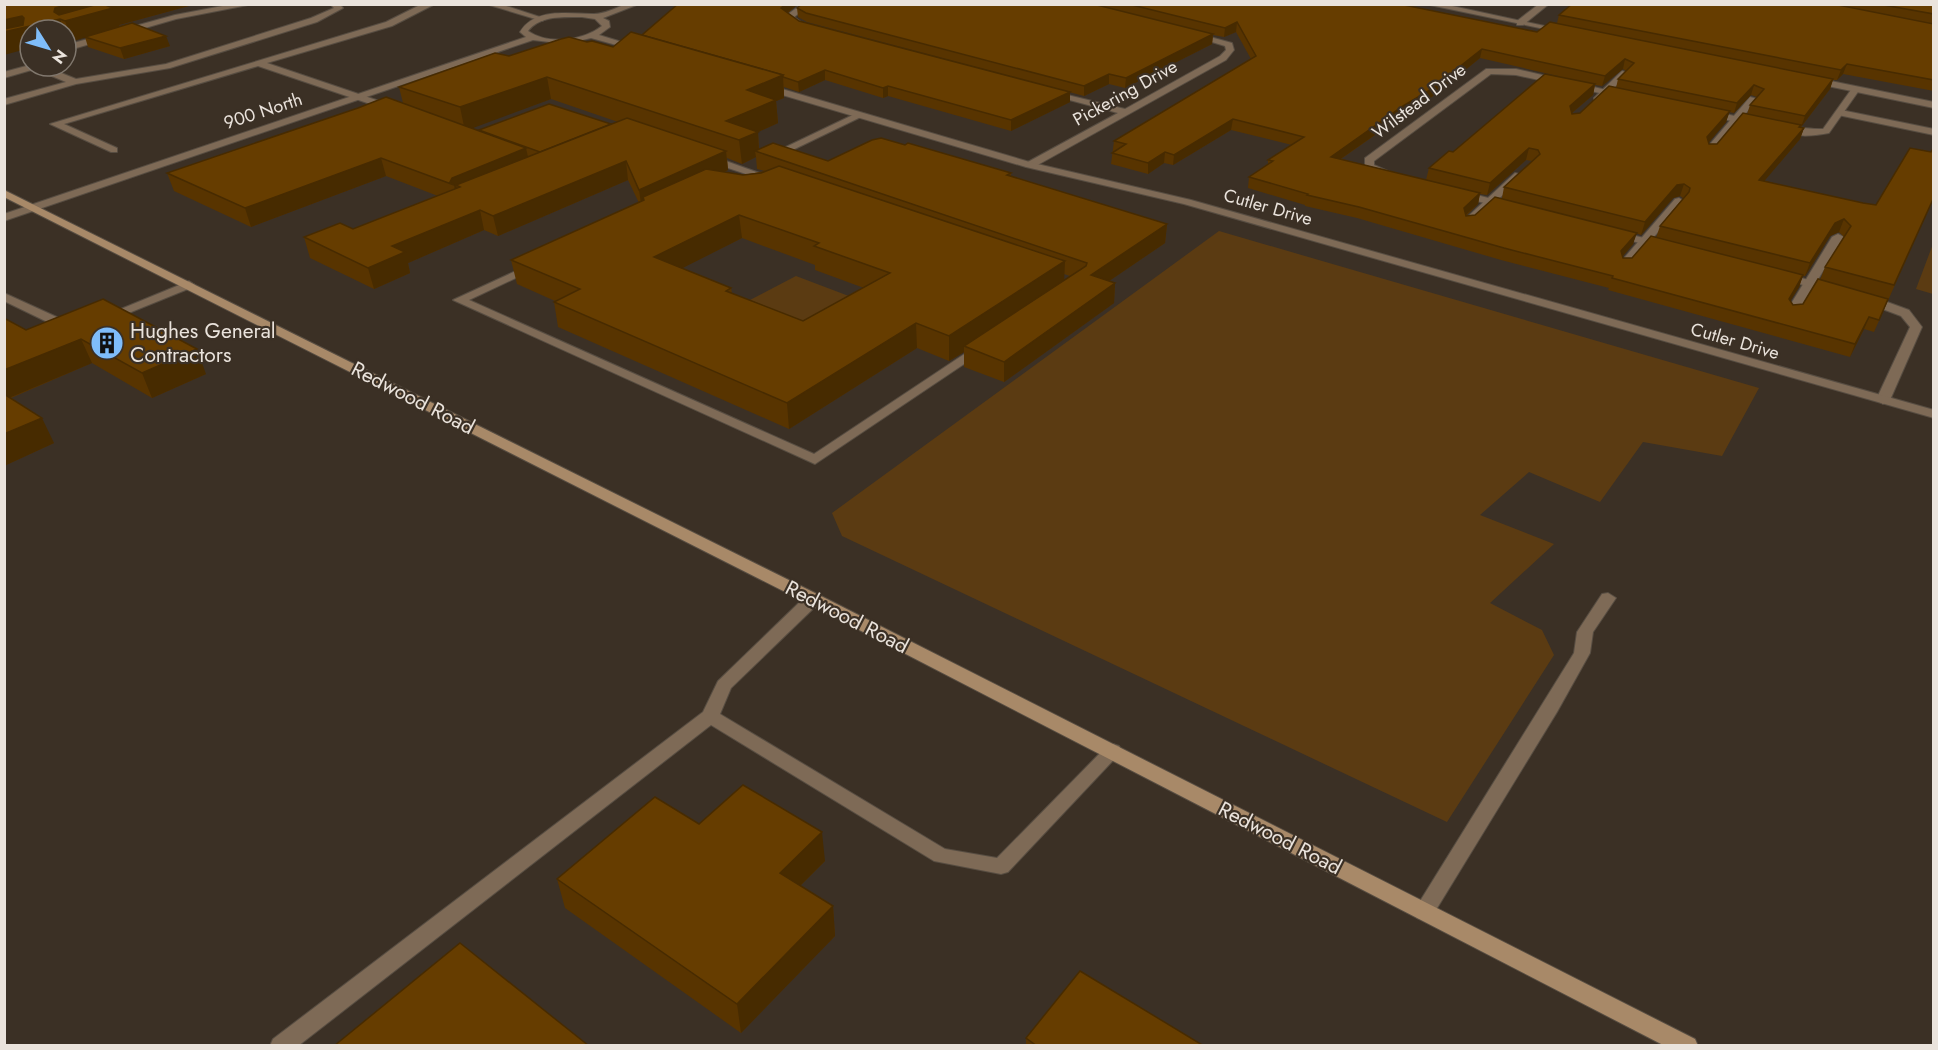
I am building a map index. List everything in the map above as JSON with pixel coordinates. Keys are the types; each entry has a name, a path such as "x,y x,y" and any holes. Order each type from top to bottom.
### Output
{"main road":[{"name":"Redwood Road","path":"4,193 1113,751 1687,1046"}],"street":[{"path":"78,45 175,17 249,4"},
{"path":"4,102 75,81 167,66 314,20 339,8 333,4"},
{"path":"114,150 55,124 389,24 414,10 431,4"},
{"path":"490,4 542,19"},
{"path":"597,17 606,23 606,27 592,36 561,41 532,38 527,36 525,29 542,19 572,15 597,17 635,4"},
{"path":"808,4 788,17 796,23 814,29"},
{"path":"1429,4 1578,34"},
{"path":"1520,22 1545,4"},
{"name":"Pickering Drive","path":"1030,165 1223,58 1230,50 1229,45 1188,32"},
{"path":"592,36 649,53"},
{"name":"900 North","path":"4,218 532,38"},
{"path":"258,63 403,113"},
{"name":"Wilstead Drive","path":"1401,179 1369,166 1369,160 1484,74 1497,70 1606,91"},
{"path":"1587,108 1625,73"},
{"path":"67,78 75,81"},
{"path":"1798,78 1934,105"},
{"name":"Cutler Drive","path":"749,82 1030,165 1187,202 1934,414"},
{"path":"1042,89 1126,112"},
{"path":"1692,110 1790,131 1820,132 1830,128 1856,89"},
{"path":"1606,91 1638,98"},
{"path":"1708,152 1753,99"},
{"path":"1840,113 1934,132"},
{"path":"725,177 860,115"},
{"path":"698,154 781,182 764,190"},
{"path":"1467,223 1530,165"},
{"path":"1446,190 1523,210"},
{"path":"1623,266 1678,201"},
{"path":"1600,230 1677,249"},
{"path":"1792,312 1838,237"},
{"path":"545,261 459,300 816,460 991,342"},
{"path":"1766,272 1897,308 1911,318 1916,327 1883,400"},
{"path":"4,296 66,327 84,325 189,285"},
{"path":"1424,912 1548,712 1582,652 1586,632 1608,598"},
{"path":"281,1046 710,716 724,685 813,599"},
{"path":"710,716 941,856 1001,866 1113,751"}],"shaded area":[{"path":"1219,231 1759,388 1722,456 1643,442 1600,502 1529,472 1480,515 1554,544 1490,603 1542,630 1554,655 1447,822 842,536 832,513"},
{"path":"1933,244 1933,294 1916,289"},
{"path":"796,276 854,298 809,324 750,300"}],"building":[{"path":"4,4 68,4 55,8 54,12 59,15 98,4 115,4 108,6 113,8 76,18 24,18 22,16 4,20"},
{"path":"678,4 786,4 781,8 799,21 1070,92 1011,120 888,86 883,88 825,70 798,82 783,77 783,75 642,35"},
{"path":"802,4 1093,4 1213,34 1126,78 1109,74 1084,86 806,13 797,8"},
{"path":"1128,4 1399,4 1537,32 1550,22 1833,79 1805,116 1750,105 1764,89 1754,85 1737,103 1618,79 1634,63 1625,59 1605,76 1482,49 1430,90 1403,106 1331,157 1480,193 1464,208 1466,216 1475,215 1495,197 1637,233 1621,251 1623,258 1632,258 1651,236 1803,275 1789,299 1793,305 1803,304 1818,279 1888,299 1879,320 1869,317 1855,344 1612,278 1613,276 1307,195 1249,177 1273,161 1268,160 1304,137 1233,119 1174,155 1165,152 1148,163 1112,153 1126,144 1114,141 1256,56 1237,22 1225,28"},
{"path":"1572,4 1833,4 1934,24 1934,80 1847,64 1841,70 1559,15"},
{"path":"1878,4 1934,4 1934,14"},
{"path":"132,23 166,36 120,48 85,37"},
{"path":"18,26 18,29 4,32 4,29"},
{"path":"631,32 783,75 747,90 776,100 726,121 758,132 739,140 547,77 460,107 399,87 495,53 509,56 569,37 613,47"},
{"path":"1545,74 1595,84 1570,106 1572,114 1580,113 1609,86 1730,111 1707,137 1709,144 1717,144 1743,113 1801,125 1799,127 1804,128 1759,180 1863,203 1876,205 1910,148 1931,152 1934,147 1934,197 1894,285 1825,267 1851,226 1844,219 1835,223 1810,263 1660,226 1689,192 1690,188 1684,184 1677,185 1645,222 1504,187 1540,154 1538,150 1529,148 1490,183 1429,168 1449,151 1453,152"},
{"path":"386,97 526,148 452,178 450,182 454,185 381,158 245,208 167,173 358,108"},
{"path":"549,104 611,124 540,152 479,130"},
{"path":"627,118 726,151 639,190 626,161 493,216 480,210 392,246 405,252 368,268 304,237 340,223 353,229 460,187 456,185"},
{"path":"881,138 905,145 908,143 1011,173 1007,175 1167,224 1091,275 1115,283 1004,362 964,346 1086,266 1087,263 755,151 773,143 828,161"},
{"path":"779,166 1065,261 949,336 916,323 787,403 554,302 580,289 511,260 644,200 643,197 706,169 743,175 761,173","holes":["739,215 819,243 814,246 890,273 803,321 726,291 731,288 654,257"]},
{"path":"103,299 197,349 142,373 81,339 4,370 4,318 26,330"},
{"path":"4,394 42,418 4,434"},
{"path":"743,785 822,832 780,873 833,906 737,1004 557,879 655,797 699,824"},
{"path":"460,943 589,1046 334,1046"},
{"path":"1080,971 1204,1046 1037,1046 1026,1038"}],"place":[{"name":"Hughes General Contractors","path":"107,343"}]}
